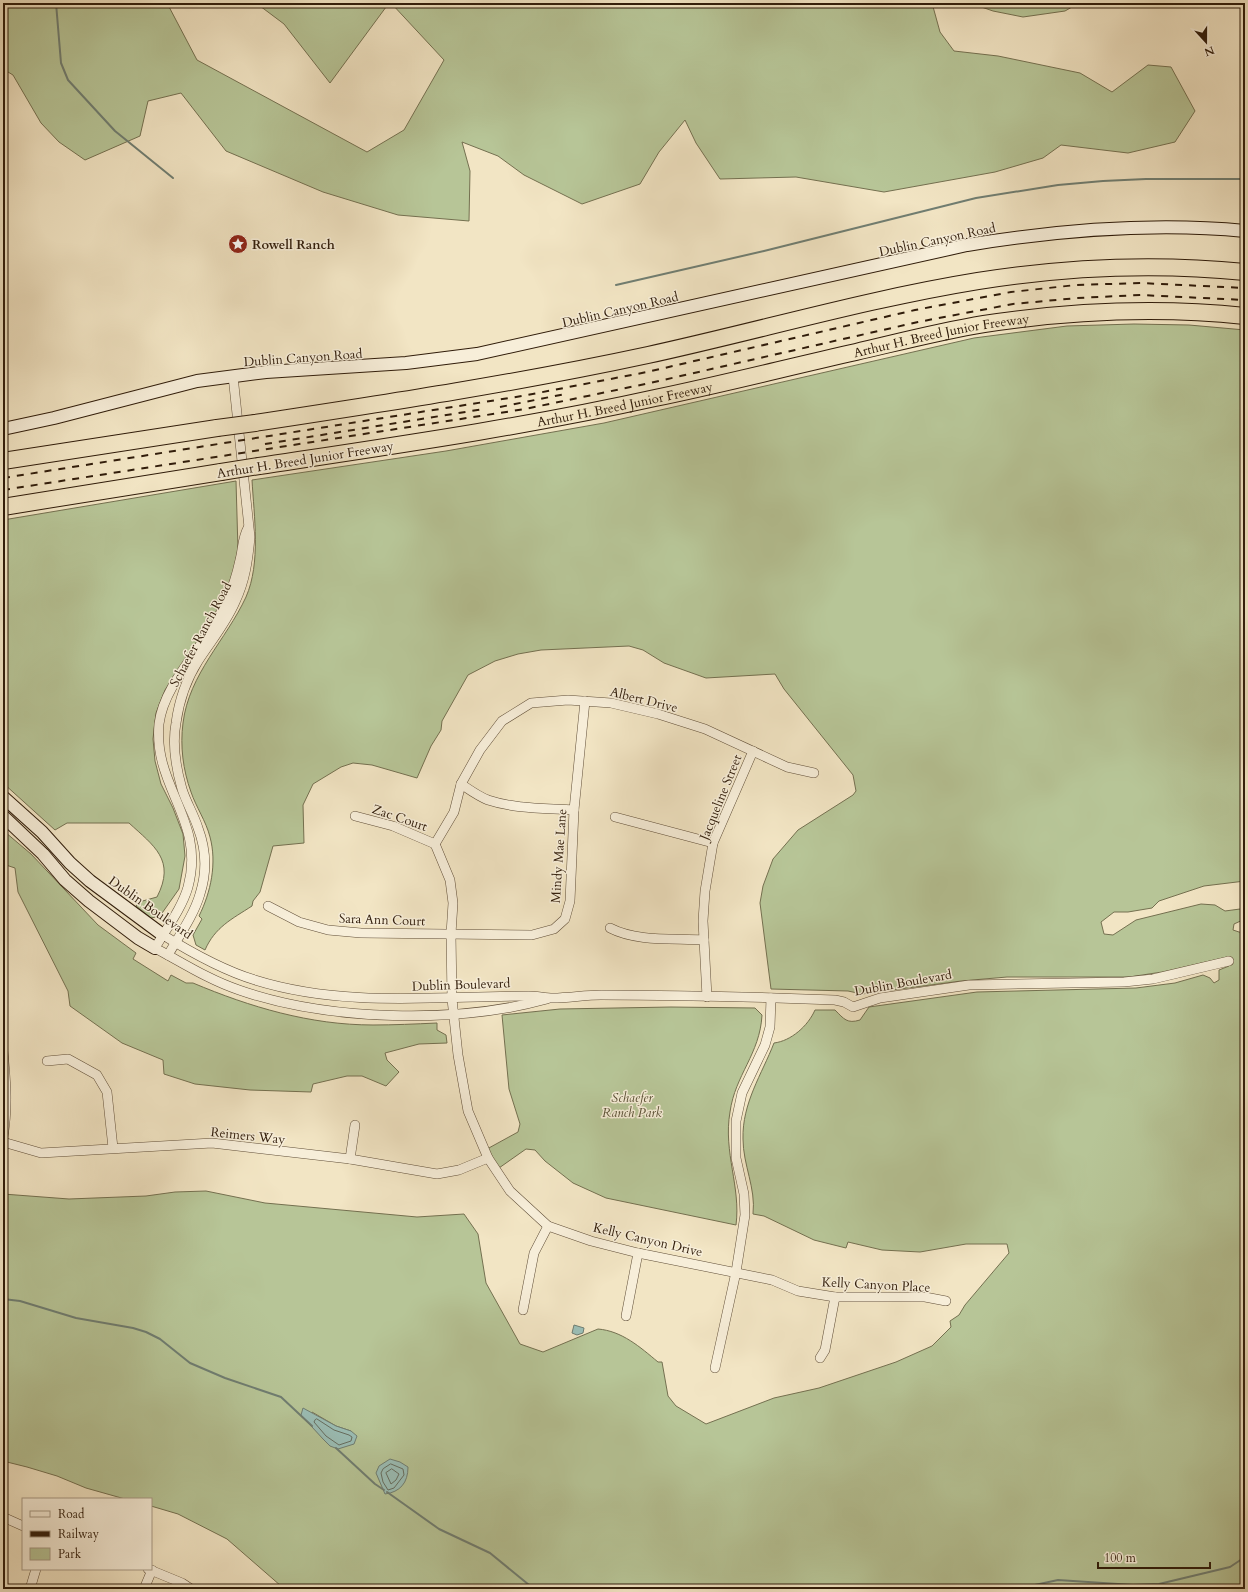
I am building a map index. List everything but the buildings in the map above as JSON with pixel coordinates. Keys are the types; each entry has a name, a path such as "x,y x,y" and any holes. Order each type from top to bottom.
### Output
{"highway":[{"path":"3,461 455,392 570,371 685,347 916,293 980,281 1044,272 1108,268 1173,268 1245,272"},
{"name":"Arthur H. Breed Junior Freeway","path":"3,507 466,434 584,413 983,324 1046,316 1110,312 1174,312 1245,316"}],"main road":[{"name":"Dublin Canyon Road","path":"3,429 54,418 181,384 273,371 390,365 476,354 967,245 1029,235 1093,229 1163,227 1245,231"},
{"name":"Dublin Boulevard","path":"4,799 42,832 70,863 90,881 163,935"},
{"name":"Dublin Boulevard","path":"3,816 43,854 65,880 89,901 138,938 155,948"}],"street":[{"name":"Schaefer Ranch Road","path":"168,955 190,917 200,894 205,860 198,828 182,790 177,771 175,725 183,693 191,674 225,621 235,601 244,578 248,559 250,537 233,376"},
{"name":"Schaefer Ranch Road","path":"155,948 187,888 192,852 186,825 166,777 160,758 158,741 159,722 169,694 227,602 236,578 243,537 248,528"},
{"name":"Albert Drive","path":"435,844 454,812 461,784 480,750 502,721 532,703 568,700 611,703 658,714 705,729 787,767 814,773"},
{"name":"Mindy Mae Lane","path":"451,934 532,934 554,929 565,919 570,901 574,810 585,701"},
{"name":"Jacqueline Street","path":"707,996 704,940 705,891 713,843 753,750"},
{"path":"461,784 488,800 524,807 574,810"},
{"name":"Zac Court","path":"355,816 392,826 435,844"},
{"path":"615,817 713,843"},
{"name":"Kelly Canyon Drive","path":"435,844 450,880 453,903 451,934 453,1014 468,1111 488,1158 510,1191 548,1226 591,1241 638,1253 736,1272"},
{"name":"Sara Ann Court","path":"268,906 299,922 328,930 361,933 451,934"},
{"path":"610,928 621,934 704,940"},
{"name":"Dublin Boulevard","path":"163,935 225,969 254,980 292,990 329,996 378,1000 517,996 552,998 598,995 707,996 836,1000 853,1007 880,998 969,985 1124,982 1153,980 1210,967 1229,961"},
{"name":"Dublin Boulevard","path":"155,948 203,976 238,990 297,1006 347,1013 385,1015 453,1014 495,1009 552,998"},
{"path":"716,1368 736,1272 745,1208 736,1158 736,1122 742,1093 765,1045 770,1027 771,998"},
{"path":"3,1051 7,1114 3,1137"},
{"path":"47,1061 68,1059 97,1075 107,1092 113,1148"},
{"path":"350,1159 354,1125"},
{"name":"Reimers Way","path":"3,1142 41,1153 212,1143 350,1159 437,1174 458,1170 488,1158"},
{"path":"524,1310 534,1253 548,1226"},
{"path":"626,1316 638,1253"},
{"name":"Kelly Canyon Place","path":"736,1272 772,1280 798,1291 835,1297 925,1297 946,1302"},
{"path":"820,1358 825,1350 835,1297"},
{"path":"3,1517 22,1526"},
{"path":"30,1589 36,1570"},
{"path":"144,1589 150,1570 182,1583 191,1589"}],"green space":[{"path":"3,3 167,3 197,60 367,152 404,130 444,60 391,3 932,3 940,32 954,51 998,56 1080,73 1112,92 1148,65 1171,67 1195,111 1175,142 1128,153 1061,145 1043,158 995,172 884,192 796,177 720,179 696,143 685,120 659,152 640,184 582,204 524,175 498,156 462,142 470,171 469,221 398,215 323,192 226,151 181,93 148,101 140,136 85,160 59,142 41,123 13,75 3,69"},
{"path":"256,3 389,3 330,83 284,24"},
{"path":"970,3 1079,3 1065,11 1023,17 993,11"},
{"path":"1134,324 1189,325 1245,330 1245,881 1204,886 1159,901 1152,908 1128,912 1114,912 1101,922 1104,934 1113,935 1136,920 1201,904 1215,905 1225,911 1240,909 1245,916 1245,919 1234,924 1233,930 1245,934 1245,1589 279,1589 281,1586 227,1539 178,1514 152,1506 152,1498 121,1498 86,1488 57,1476 3,1461 3,1194 69,1199 146,1196 175,1192 206,1191 265,1203 417,1217 464,1214 478,1234 486,1283 520,1344 543,1352 598,1329 607,1330 623,1336 658,1362 662,1362 668,1396 676,1406 706,1424 774,1398 819,1388 896,1362 932,1346 951,1327 950,1321 959,1315 965,1305 1009,1253 1007,1244 966,1244 920,1252 882,1250 848,1242 846,1248 814,1240 764,1216 753,1214 753,1195 744,1149 744,1126 749,1101 774,1043 787,1039 798,1032 808,1022 815,1010 835,1010 846,1020 856,1021 860,1020 869,1007 977,992 1136,988 1175,983 1203,975 1210,978 1214,983 1219,980 1219,970 1229,966 1227,957 1162,972 1129,977 1007,977 961,981 862,994 848,991 771,989 760,903 763,886 773,859 798,830 853,795 856,791 853,775 784,689 775,674 706,678 664,663 643,650 629,646 541,650 518,654 495,661 468,675 442,721 441,730 431,746 417,778 372,765 353,763 341,767 313,784 303,805 304,843 273,846 260,892 253,901 252,906 219,929 205,950 196,945 193,935 202,919 199,916 210,887 213,867 212,847 204,820 188,784 183,758 182,732 187,705 200,673 238,613 251,584 255,555 255,524 252,480 446,451 604,423 974,338 1067,326","holes":["312,1412 336,1426 351,1431 330,1446 308,1421"]},
{"path":"236,481 238,550 233,572 226,592 212,619 165,690 156,713 153,739 155,761 161,784 173,808 183,834 185,856 179,889 160,916 151,918 136,906 139,902 157,897 164,873 160,855 147,839 129,823 67,823 55,830 3,783 3,520"},
{"path":"5,832 31,854 98,925 136,953 133,959 168,981 171,975 186,983 193,983 258,1007 326,1022 373,1025 437,1023 437,1030 446,1035 447,1043 419,1044 385,1053 387,1060 399,1072 386,1086 362,1076 347,1076 313,1084 311,1092 250,1090 195,1084 164,1074 163,1060 122,1043 70,1006 68,991 18,892 15,868 3,864 3,835"},
{"name":"Schaefer Ranch Park","path":"671,1007 755,1008 762,1015 757,1041 733,1099 728,1127 736,1197 736,1225 606,1198 573,1183 545,1161 535,1150 526,1149 499,1168 487,1149 518,1132 520,1124 509,1089 502,1015 560,1009"}],"water":[{"path":"574,1325 584,1328 583,1333 577,1335 572,1333"},
{"path":"303,1408 336,1426 351,1431 357,1436 354,1444 338,1449 330,1446 301,1415"},
{"path":"390,1459 400,1462 408,1467 408,1473 405,1482 399,1489 385,1494 376,1473 379,1466"}],"waterway":[{"path":"56,3 61,63 68,80 115,131 173,178"},
{"path":"616,285 764,251 976,198 1058,185 1103,181 1146,179 1245,179"},
{"path":"3,1299 20,1301 76,1318 133,1328 146,1332 160,1339 190,1363 225,1378 281,1397 312,1426"},
{"path":"336,1448 375,1484 384,1490"},
{"path":"387,1492 439,1529 490,1553 534,1589"},
{"path":"1016,1589 1058,1580 1133,1585 1159,1584 1230,1567 1245,1557"}],"railway":[{"path":"3,478 522,396 647,372 915,310 1011,292 1076,285 1141,283 1245,288"},
{"path":"3,490 525,409 650,383 918,322 1013,304 1077,298 1141,295 1245,300"},
{"path":"500,407 565,394"},
{"path":"265,444 484,409"}],"place":[{"name":"Rowell Ranch","path":"238,244"}]}
